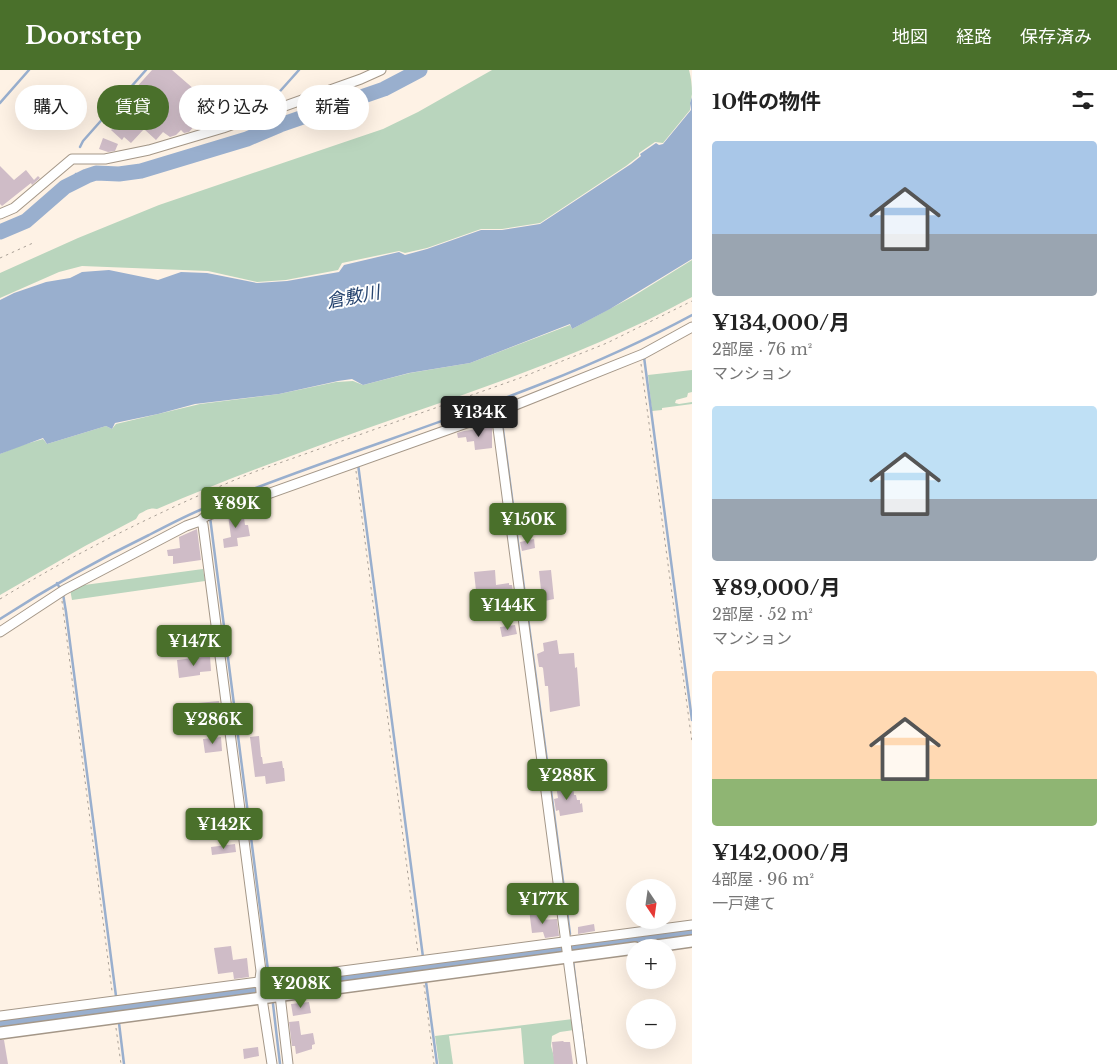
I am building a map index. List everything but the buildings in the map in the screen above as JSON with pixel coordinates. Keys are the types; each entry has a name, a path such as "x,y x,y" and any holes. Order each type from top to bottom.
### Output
{"street":[{"path":"1,212 14,208 72,159 120,157 200,135 361,79 381,70"},
{"path":"0,632 60,592 206,517 354,462 499,412 637,356 692,327"},
{"path":"499,412 582,1064"},
{"path":"206,517 202,526 264,986 272,1064"},
{"path":"0,1033 111,1010 264,986 419,969 567,948 692,925"},
{"path":"676,943 692,941"},
{"path":"0,1016 111,1010 264,986 280,995 419,969 567,948 626,948"},
{"path":"280,995 288,1064"}],"path":[{"path":"0,258 32,243"},
{"path":"0,599 78,554 211,490 254,472 520,378 614,339 692,302"},
{"path":"637,356 643,373 692,742"},
{"path":"354,462 419,969 434,1064"},
{"path":"60,592 65,617 113,993 111,1010 121,1064"}],"green space":[{"path":"492,70 689,70 692,91 690,110 663,143 655,142 639,153 639,156 626,166 540,223 502,229 481,229 427,248 405,253 399,251 342,263 338,270 286,280 257,282 208,271 82,266 59,272 0,298 0,273 78,238 159,205 383,129 418,112"},
{"path":"692,260 692,297 623,332 515,376 281,460 157,509 148,510 139,514 136,519 0,595 0,454 43,439 47,444 106,426 112,429 116,424 200,404 279,394 336,382 353,381 363,385 410,373 470,363 570,325 572,329 632,297"},
{"path":"692,370 692,392 688,393 687,397 676,400 675,403 692,402 692,404 652,411 648,375"},
{"path":"203,569 205,581 72,600 70,589 77,586"},
{"path":"573,1019 574,1030 560,1032 552,1036 551,1046 556,1064 524,1064 521,1028 449,1036 453,1064 439,1064 435,1036"}],"water":[{"name":"倉敷川","path":"692,97 692,259 610,309 572,329 570,324 470,363 409,373 363,385 352,379 279,394 195,404 115,423 112,429 106,426 47,444 43,438 0,454 0,300 46,282 70,278 82,272 109,270 158,280 181,272 207,273 257,283 287,281 339,272 344,265 399,252 405,255 481,230 502,230 540,224 631,164 641,156 640,154 656,143 659,145 663,144 691,110 690,103"}],"waterway":[{"path":"0,103 29,70"},
{"path":"80,147 83,141 146,70"},
{"path":"286,85 299,70"},
{"path":"0,232 26,221 65,187 87,176 96,173 119,174 141,171 247,139 280,125 384,89 420,70"},
{"path":"76,174 78,180"},
{"path":"0,619 92,564 200,510 268,483 513,395 574,371 692,315"},
{"path":"644,357 692,720"},
{"path":"499,400 570,934"},
{"path":"358,464 423,957"},
{"path":"210,517 269,978"},
{"path":"57,583 63,594 66,612 116,996"},
{"path":"0,1023 692,930"},
{"path":"571,943 572,951"},
{"path":"573,961 586,1064"},
{"path":"426,982 437,1064"},
{"path":"117,1004 117,1010"},
{"path":"273,1004 280,1064"},
{"path":"119,1023 124,1064"}]}
